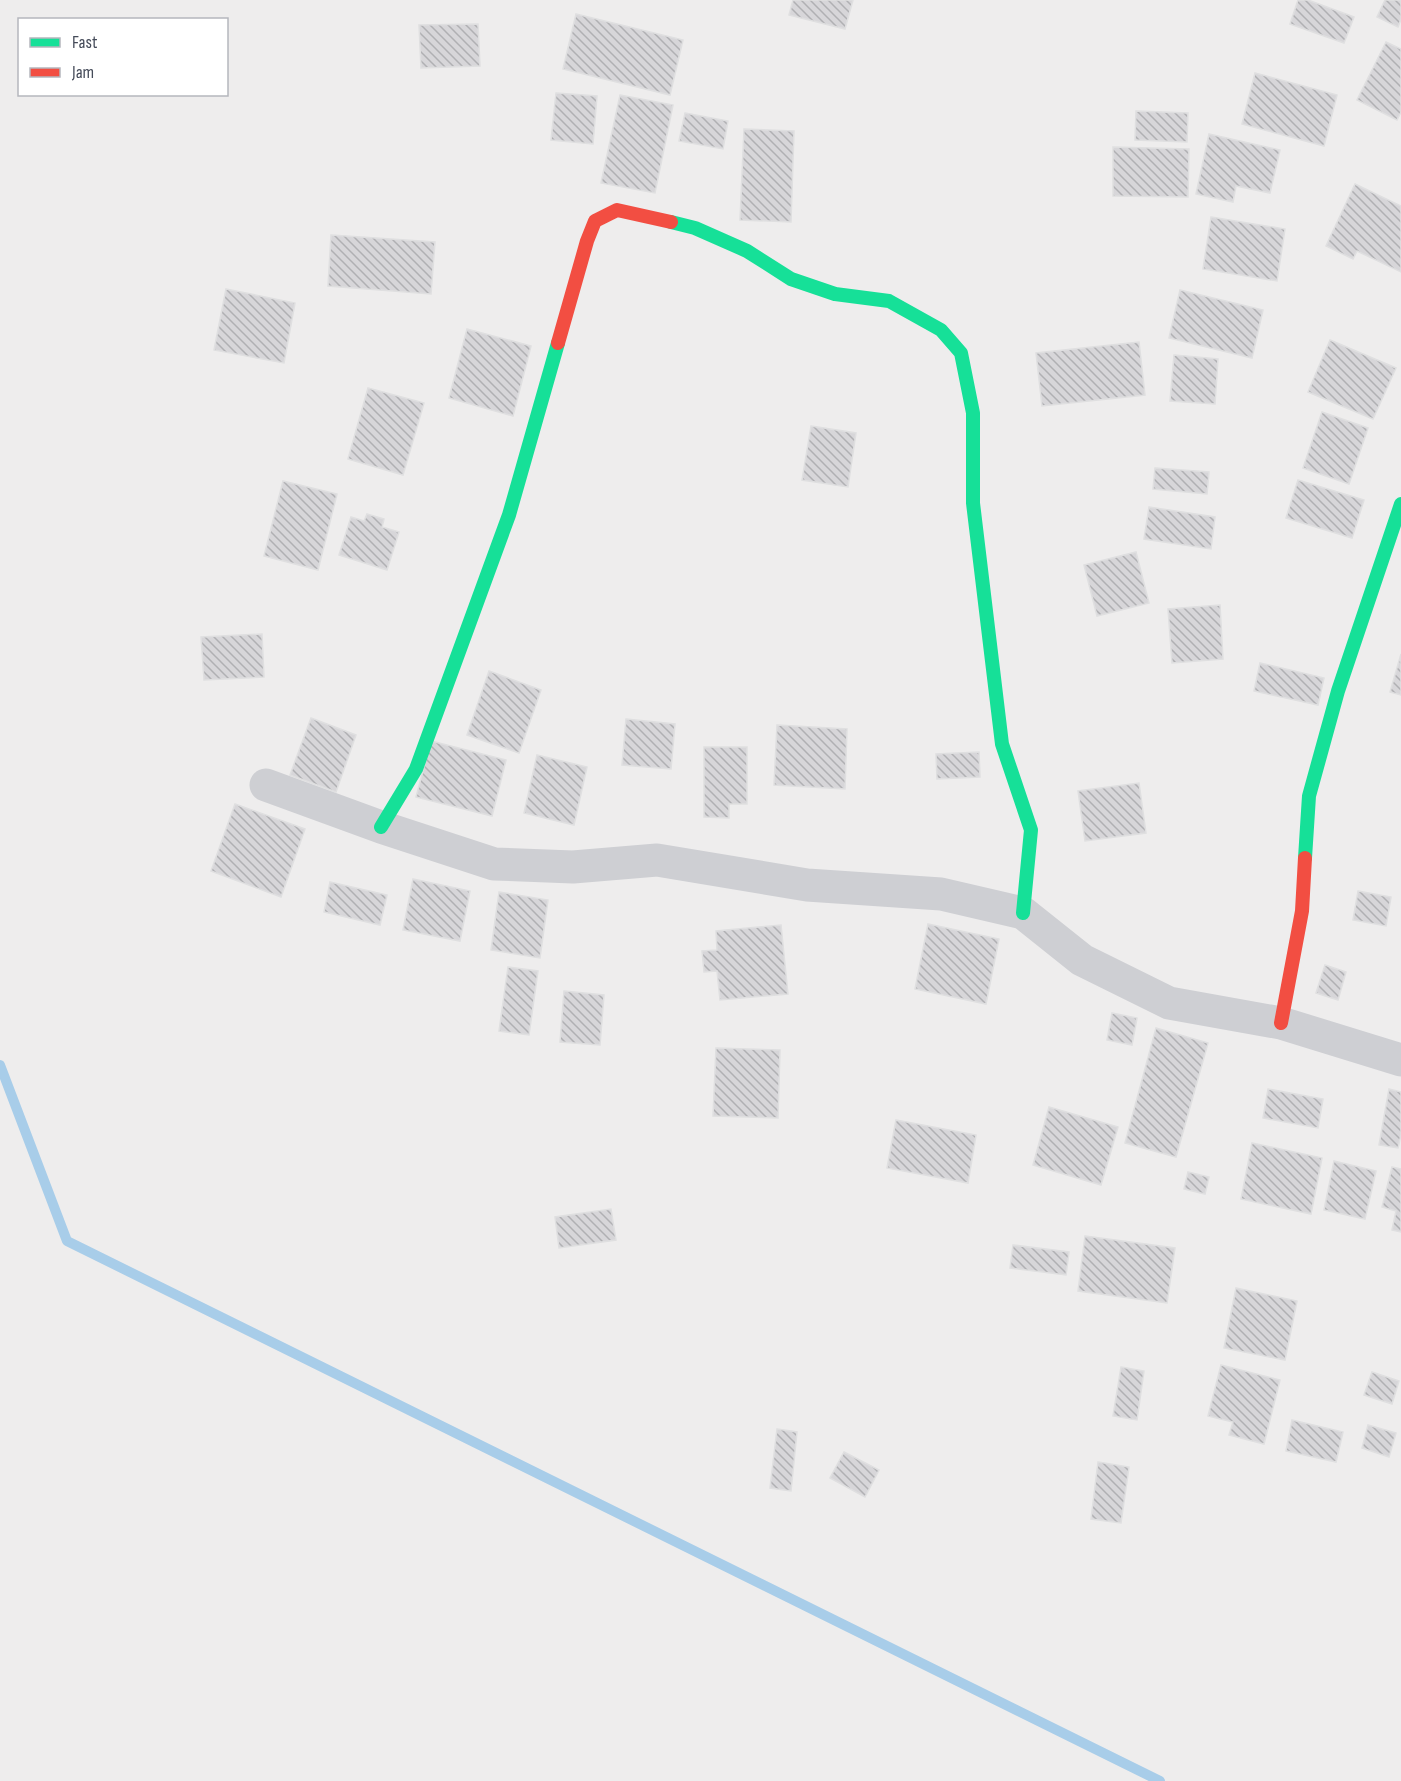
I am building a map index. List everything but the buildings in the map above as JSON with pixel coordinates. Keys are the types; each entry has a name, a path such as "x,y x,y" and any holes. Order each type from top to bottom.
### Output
{"street":[{"path":"381,827 416,769 509,515 587,241 595,221 617,210 695,228 747,250 791,279 835,294 889,302 940,330 961,353 973,413 973,503 1002,744 1031,830 1023,913"},
{"path":"1281,1023 1302,911 1309,796 1338,691 1401,504"},
{"path":"266,784 381,827 494,864 573,867 657,860 807,885 941,894 1023,913 1082,960 1169,1003 1281,1023 1401,1059"}],"waterway":[{"path":"0,1065 67,1241 1160,1781"}],"traffic: fast":[{"path":"671,222 695,228 747,251 791,279 835,294 889,301 941,330 961,353 973,413 973,503 1002,744 1031,830 1023,913"},
{"path":"381,827 416,769 509,515 558,343"},
{"path":"1305,858 1309,796 1338,691 1401,504"}],"traffic: jam":[{"path":"558,343 587,241 595,221 617,210 671,222"},
{"path":"1281,1023 1302,911 1305,858"}]}
